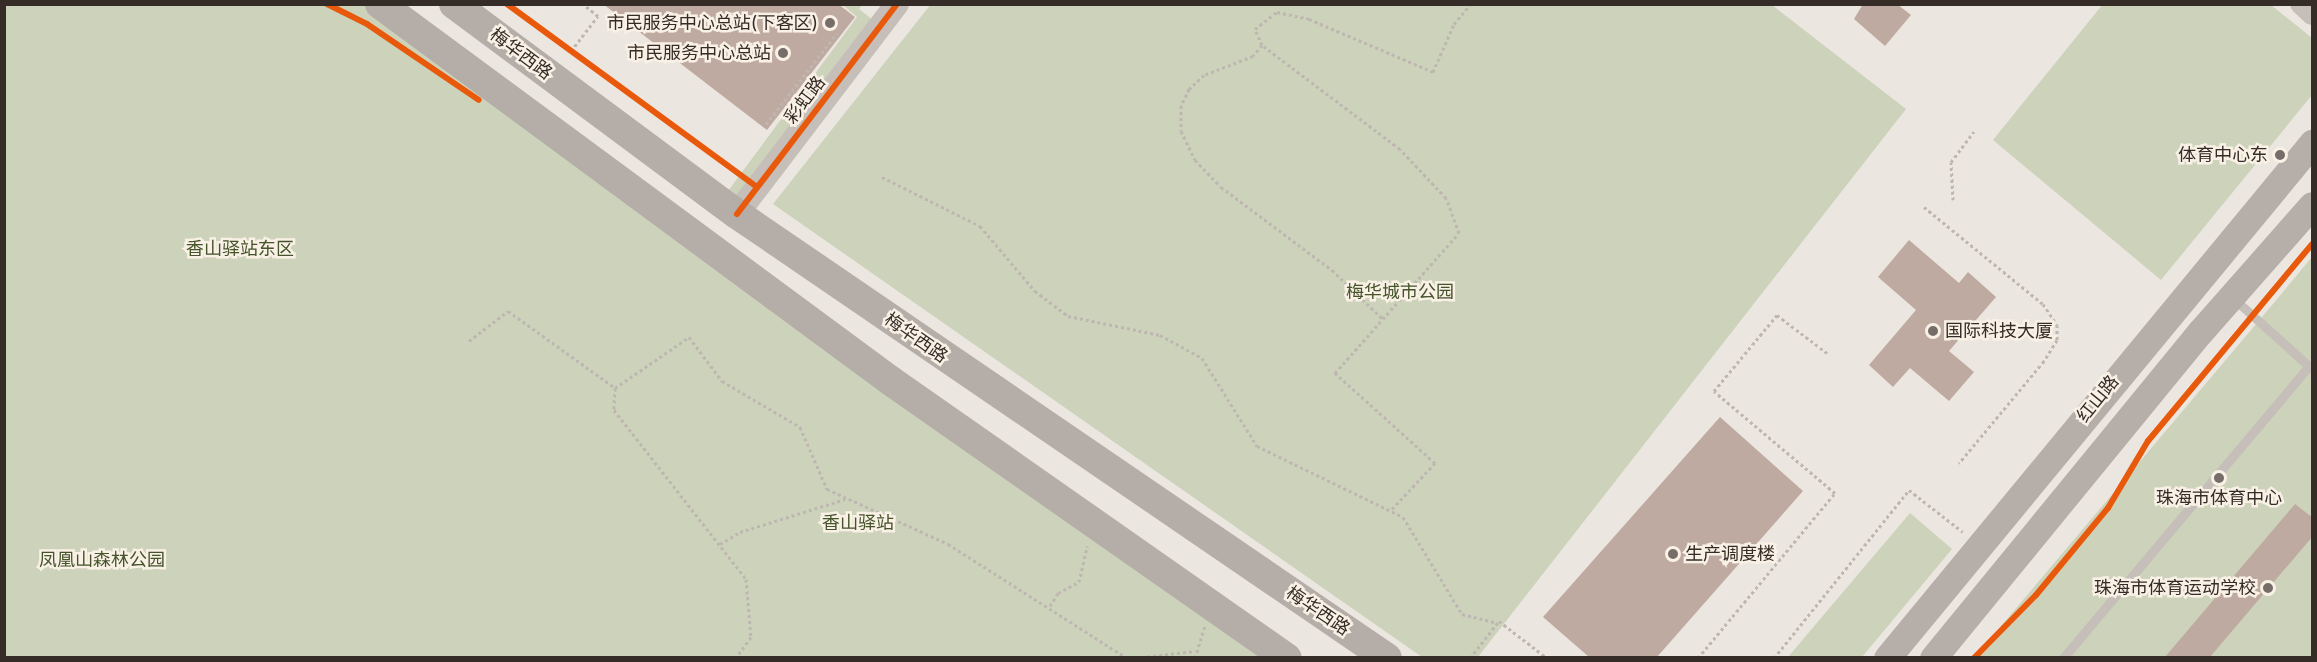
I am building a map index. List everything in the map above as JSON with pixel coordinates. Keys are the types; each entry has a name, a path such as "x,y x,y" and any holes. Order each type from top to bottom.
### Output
{"main road":[{"path":"380,4 1097,527 1287,657"},
{"name":"梅华西路","path":"454,4 737,214 1387,657"},
{"name":"红山路","path":"1887,657 2313,143"},
{"name":"红山路","path":"1933,657 2231,297 2313,205"}],"street":[{"name":"彩虹路","path":"737,214 897,4"},
{"path":"2300,4 2313,15"}],"lane":[{"path":"2063,657 2311,368 2231,297"}],"path":[{"path":"572,51 598,16 583,4"},
{"path":"1392,508 1434,463 1335,373 1459,233 1446,198 1400,149 1262,45 1255,29 1277,12 1309,19 1432,72 1454,24 1471,4"},
{"path":"766,124 837,33"},
{"path":"562,44 580,57"},
{"path":"1262,45 1253,56 1204,75 1189,88 1181,106 1181,131 1195,160 1221,187 1332,270 1383,319"},
{"path":"1953,200 1951,162 1974,132"},
{"path":"882,177 980,226 1018,274 1068,316 1160,335 1202,358 1257,446 1392,508 1412,526 1462,614 1497,623 1547,657"},
{"path":"1924,207 2043,304 2057,325 2057,340 2044,361 1959,463"},
{"path":"469,341 508,311 615,388"},
{"path":"1698,657 1835,494 1714,391 1777,315 1827,353"},
{"path":"615,388 689,337 722,381 800,427 826,489 948,544 1050,606 1127,657"},
{"path":"615,388 614,410 746,579 752,636 736,657"},
{"path":"1774,657 1909,490 1979,545"},
{"path":"720,544 740,532 846,498"},
{"path":"1050,606 1058,593 1079,582 1084,551 1097,527"},
{"path":"1195,657 1195,651 1216,609"},
{"path":"1470,657 1497,623"},
{"path":"1135,657 1195,651"}],"green space":[{"name":"梅华城市公园","path":"931,4 1772,5 1906,109 1478,657 1422,657 773,204"},
{"path":"2103,4 2271,5 2312,38 2312,95 2161,280 1993,140"},
{"path":"4,5 379,5 1286,657 5,657"},
{"path":"843,5 862,5 859,9 878,24 737,209 722,199 857,17"},
{"name":"珠海市体育中心","path":"2312,257 2312,657 1974,658 2278,298"},
{"path":"1910,513 1952,549 1862,657 1788,657"}],"building":[{"path":"603,4 838,4 855,17 767,130"},
{"path":"1863,4 1897,4 1911,15 1885,46 1854,19"},
{"name":"国际科技大厦","path":"1909,240 1959,283 1968,272 1996,297 1949,351 1974,372 1949,401 1910,368 1893,387 1869,365 1916,310 1878,277"},
{"name":"生产调度楼","path":"1720,417 1803,491 1657,657 1589,657 1543,617"},
{"path":"2295,504 2313,518 2313,536 2210,657 2165,657"}],"cycle path":[{"path":"327,4 367,24 479,100"},
{"path":"507,4 757,187"},
{"path":"737,214 897,4"},
{"path":"1974,658 2036,595 2108,508 2148,441 2312,244"}],"place":[{"name":"市民服务中心总站(下客区)","path":"830,23"},
{"name":"市民服务中心总站","path":"783,53"},
{"name":"体育中心东","path":"2280,155"},
{"name":"国际科技大厦","path":"1933,331"},
{"name":"珠海市体育中心","path":"2219,478"},
{"name":"生产调度楼","path":"1673,554"},
{"name":"珠海市体育运动学校","path":"2268,588"}],"park label":[{"name":"香山驿站东区","path":"240,249"},
{"name":"香山驿站","path":"858,523"},
{"name":"凤凰山森林公园","path":"102,560"}]}
